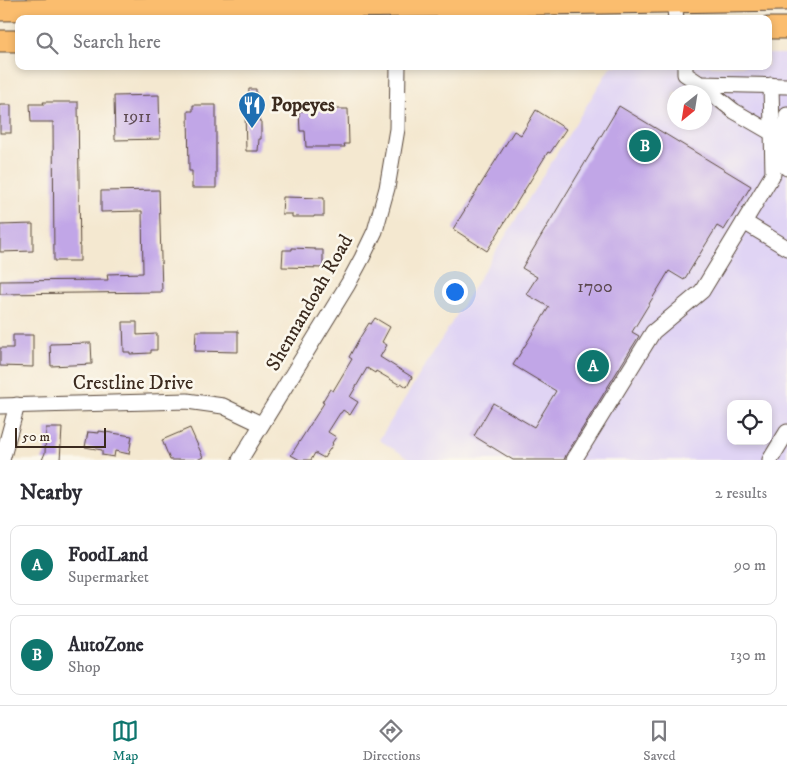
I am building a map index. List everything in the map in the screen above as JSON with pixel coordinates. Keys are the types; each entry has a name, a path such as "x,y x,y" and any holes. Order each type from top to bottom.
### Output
{"highway":[{"path":"0,10 436,6 558,2 675,7 785,0"},
{"path":"772,28 787,28"},
{"path":"0,41 15,41"}],"street":[{"name":"Shennandoah Road","path":"240,460 352,275 375,231 387,188 397,129 398,70"},
{"path":"685,70 685,74 734,111 772,133"},
{"path":"700,84 787,86"},
{"path":"574,460 653,332 702,291 773,174 771,85"},
{"path":"787,115 785,139 787,168"},
{"path":"744,222 787,248"},
{"name":"Crestline Drive","path":"0,406 187,400 223,406 262,424"},
{"path":"2,460 17,405"},
{"path":"770,460 787,432"}],"shaded area":[{"path":"772,54 787,54 787,460 412,460 379,440 609,70 772,70"}],"building":[{"name":"Popeyes","path":"249,89 256,89 256,110 259,110 259,121 261,121 261,139 259,139 258,151 246,151 245,110 247,110"},
{"path":"159,95 160,139 115,140 114,96"},
{"path":"43,102 78,102 80,261 54,261 53,122 31,122 30,104 44,104"},
{"path":"0,105 11,105 11,133 0,133"},
{"path":"193,105 216,105 216,188 192,188 192,171 189,171 188,111 193,111"},
{"path":"619,106 751,186 724,230 717,226 684,280 669,271 632,332 639,336 564,460 513,460 474,436 493,403 534,427 556,391 513,365 549,307 526,294 537,277 522,268"},
{"path":"304,109 348,109 349,144 344,144 345,147 306,147 305,131 300,131 299,111 304,111"},
{"path":"536,110 566,129 550,153 548,152 487,251 453,229 514,131 521,135"},
{"path":"159,190 162,292 0,294 0,281 108,280 107,274 143,273 142,211 101,212 101,191"},
{"path":"283,197 324,198 324,216 292,217 292,214 282,214"},
{"path":"33,224 33,251 0,252 0,225"},
{"path":"292,248 323,250 323,268 282,267 283,250 292,250"},
{"path":"375,318 390,327 382,342 387,345 380,357 412,377 407,387 367,368 350,397 358,402 350,415 343,410 340,413 328,432 336,437 324,458 315,453 311,460 300,460 291,455 324,403 322,402 330,389 333,391 352,359 349,357 359,339 369,323 371,324"},
{"path":"123,322 137,322 137,335 157,334 157,350 151,350 151,353 130,354 130,352 124,352"},
{"path":"196,331 238,331 238,352 195,351"},
{"path":"13,335 33,335 33,367 0,366 0,348 13,348"},
{"path":"91,343 92,364 51,366 50,344"},
{"path":"46,428 62,428 60,460 42,460 45,453"},
{"path":"190,428 203,457 197,460 170,460 162,440"},
{"path":"99,431 132,436 129,454 115,451 114,457 102,455 102,450 85,447 88,432 99,433"}],"place":[{"name":"Popeyes","path":"252,129"},
{"name":"AutoZone","path":"645,146"},
{"name":"FoodLand","path":"593,366"}]}
